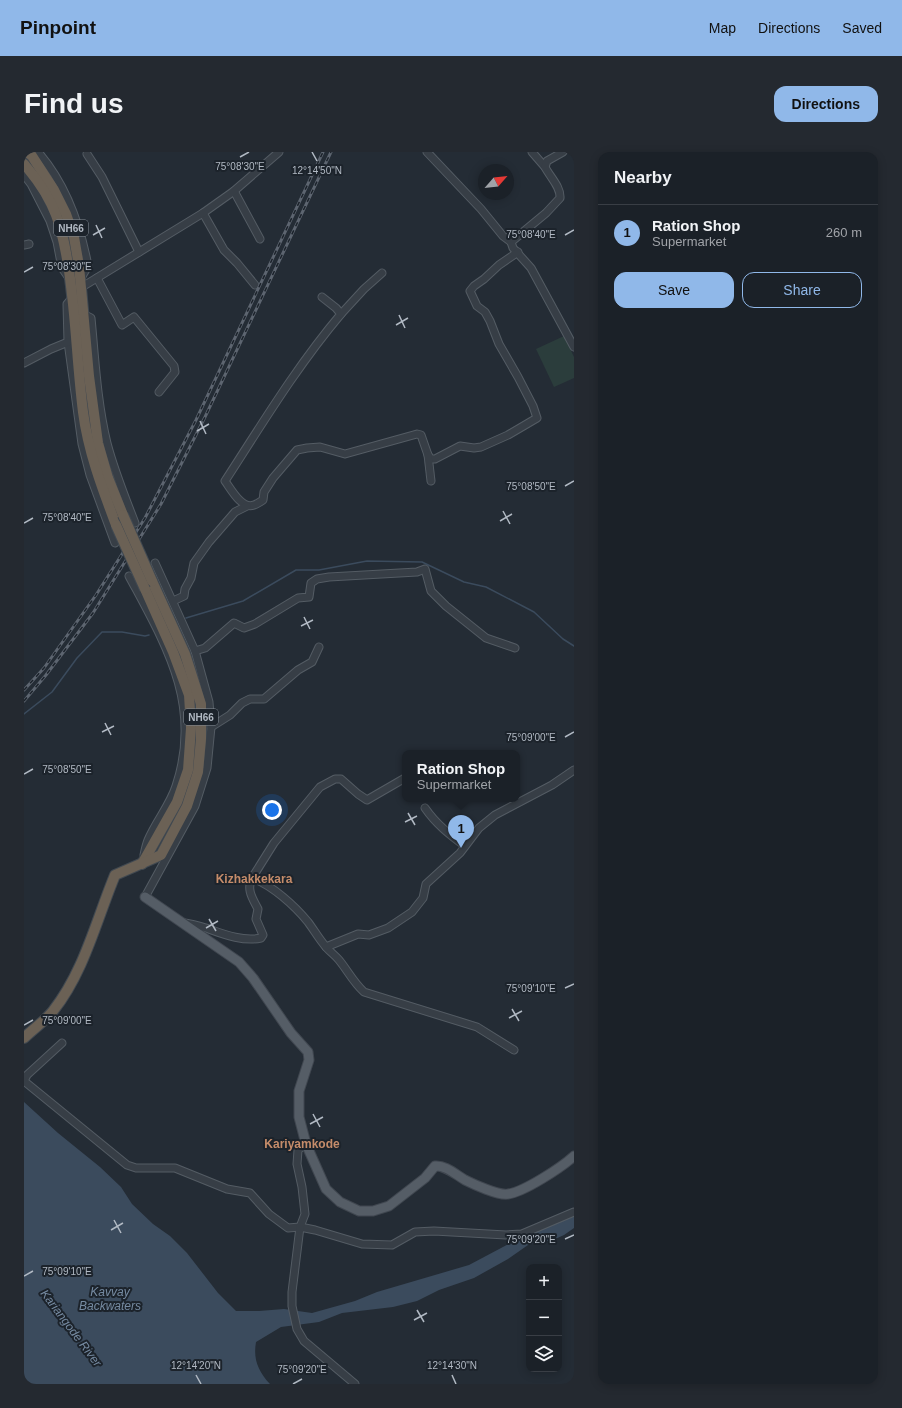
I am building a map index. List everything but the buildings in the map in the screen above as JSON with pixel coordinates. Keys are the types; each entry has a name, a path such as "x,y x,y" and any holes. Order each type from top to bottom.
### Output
{"highway":[{"name":"NH66","path":"24,1038 52,1012 76,974 115,875 161,855 187,806 198,772 201,739 201,704 186,654 123,515 108,478 98,443 89,376 85,316 74,237 66,214 54,190 28,152"},
{"name":"NH66","path":"24,164 35,176 46,194 56,215 64,241 73,298 83,413 100,484 116,525 173,652 189,695 191,728 188,770 177,802 142,864"},
{"name":"NH66","path":"73,298 85,316"}],"main road":[{"path":"145,897 239,962 253,978 290,1033 308,1052 309,1060 299,1091 299,1118 306,1144 326,1189 340,1202 359,1211 373,1211 389,1206 425,1178 435,1166 441,1166 469,1182 486,1189 507,1195 530,1186 574,1156"}],"street":[{"path":"38,152 68,198 78,222 88,266 81,283"},
{"path":"81,283 97,278 203,213 234,190 279,152"},
{"path":"427,152 481,208 503,236 511,242 513,248 531,268 574,347"},
{"path":"511,242 546,213 560,198 558,188 545,167 532,152"},
{"path":"545,167 547,161 563,152"},
{"path":"87,154 102,177 140,252"},
{"path":"24,175 35,191 50,222 57,242 62,268 70,279"},
{"path":"234,190 260,239"},
{"path":"203,213 224,250 255,285"},
{"path":"428,455 431,459 435,459 460,446 474,448 481,447 508,435 537,418 533,406 499,344 490,321 485,312 477,306 470,291 499,265 518,252"},
{"path":"244,506 225,481 264,419 319,340 364,289 382,273"},
{"path":"97,278 122,325 134,317 174,366 175,372 158,392"},
{"path":"322,297 341,314"},
{"path":"73,298 67,304 68,342 82,444 90,475 115,543"},
{"path":"85,316 91,318 96,371 107,441 117,476 135,523"},
{"path":"24,364 51,348 68,342"},
{"path":"173,601 184,596 185,589 191,578 194,564 209,542 235,512 244,506 253,506 263,500 264,492 273,478 297,450 320,447 345,454 421,434 428,455 431,481"},
{"path":"145,897 195,806 207,768 211,727 210,702 195,651 155,563"},
{"path":"195,651 204,648 234,623 244,628 255,624 298,598 309,597 311,583 317,579 329,576 417,572 425,569 431,591 446,606 486,638 515,648"},
{"path":"129,576 154,623 175,670 183,697 186,723 186,739 182,769 175,789 148,840 142,864"},
{"path":"211,727 230,715 242,703 250,698 264,699 298,670 312,662 319,647"},
{"path":"520,802 552,785 574,770"},
{"path":"182,922 205,928 220,934 240,938 261,938 263,935 256,919 258,909 250,895 252,878 274,843 320,786 335,779 341,779 358,794 368,800 402,780"},
{"path":"326,947 358,934 368,935 388,928 412,912 423,898 426,884 460,852 479,828 494,815 519,802"},
{"path":"425,808 436,823 465,846"},
{"path":"252,878 271,888 307,921 326,947 339,960 356,984 364,992 478,1027 514,1050"},
{"path":"62,1043 27,1075 24,1081 127,1165 136,1168 175,1168 227,1189 250,1193 269,1214 288,1228 300,1227 362,1244 392,1245 415,1232 434,1231 506,1235 522,1234 574,1212"},
{"path":"306,1144 298,1150 297,1164 302,1187 305,1214 300,1227 292,1292 297,1329 304,1341 355,1384"}],"shaded area":[{"path":"564,336 574,357 574,378 554,387 536,349"}],"water":[{"name":"Kavvay Backwaters","path":"24,1102 58,1133 100,1167 121,1187 132,1204 153,1224 170,1236 187,1253 218,1293 236,1311 284,1309 312,1313 469,1265 574,1209 574,1228 553,1240 528,1245 508,1259 474,1278 439,1290 417,1301 393,1307 342,1313 319,1322 281,1327 256,1342 255,1354 257,1364 262,1374 270,1384 24,1384"}],"waterway":[{"path":"186,618 243,601 296,570 319,570 367,561 422,562 464,582 486,587 534,612 563,639 574,646"},
{"path":"24,714 52,692 77,658 102,632 122,632 145,636 149,635"}],"railway":[{"path":"24,690 44,668 96,595 145,518 196,420 323,152"},
{"path":"24,701 46,675 93,613 161,504 205,417 331,152"}],"place":[{"name":"Ration Shop","path":"461,848"}],"district":[{"name":"Kizhakkekara","path":"254,879"},
{"name":"Kariyamkode","path":"302,1144"}],"water label":[{"name":"Kariangode River","path":"71,1328"}]}
